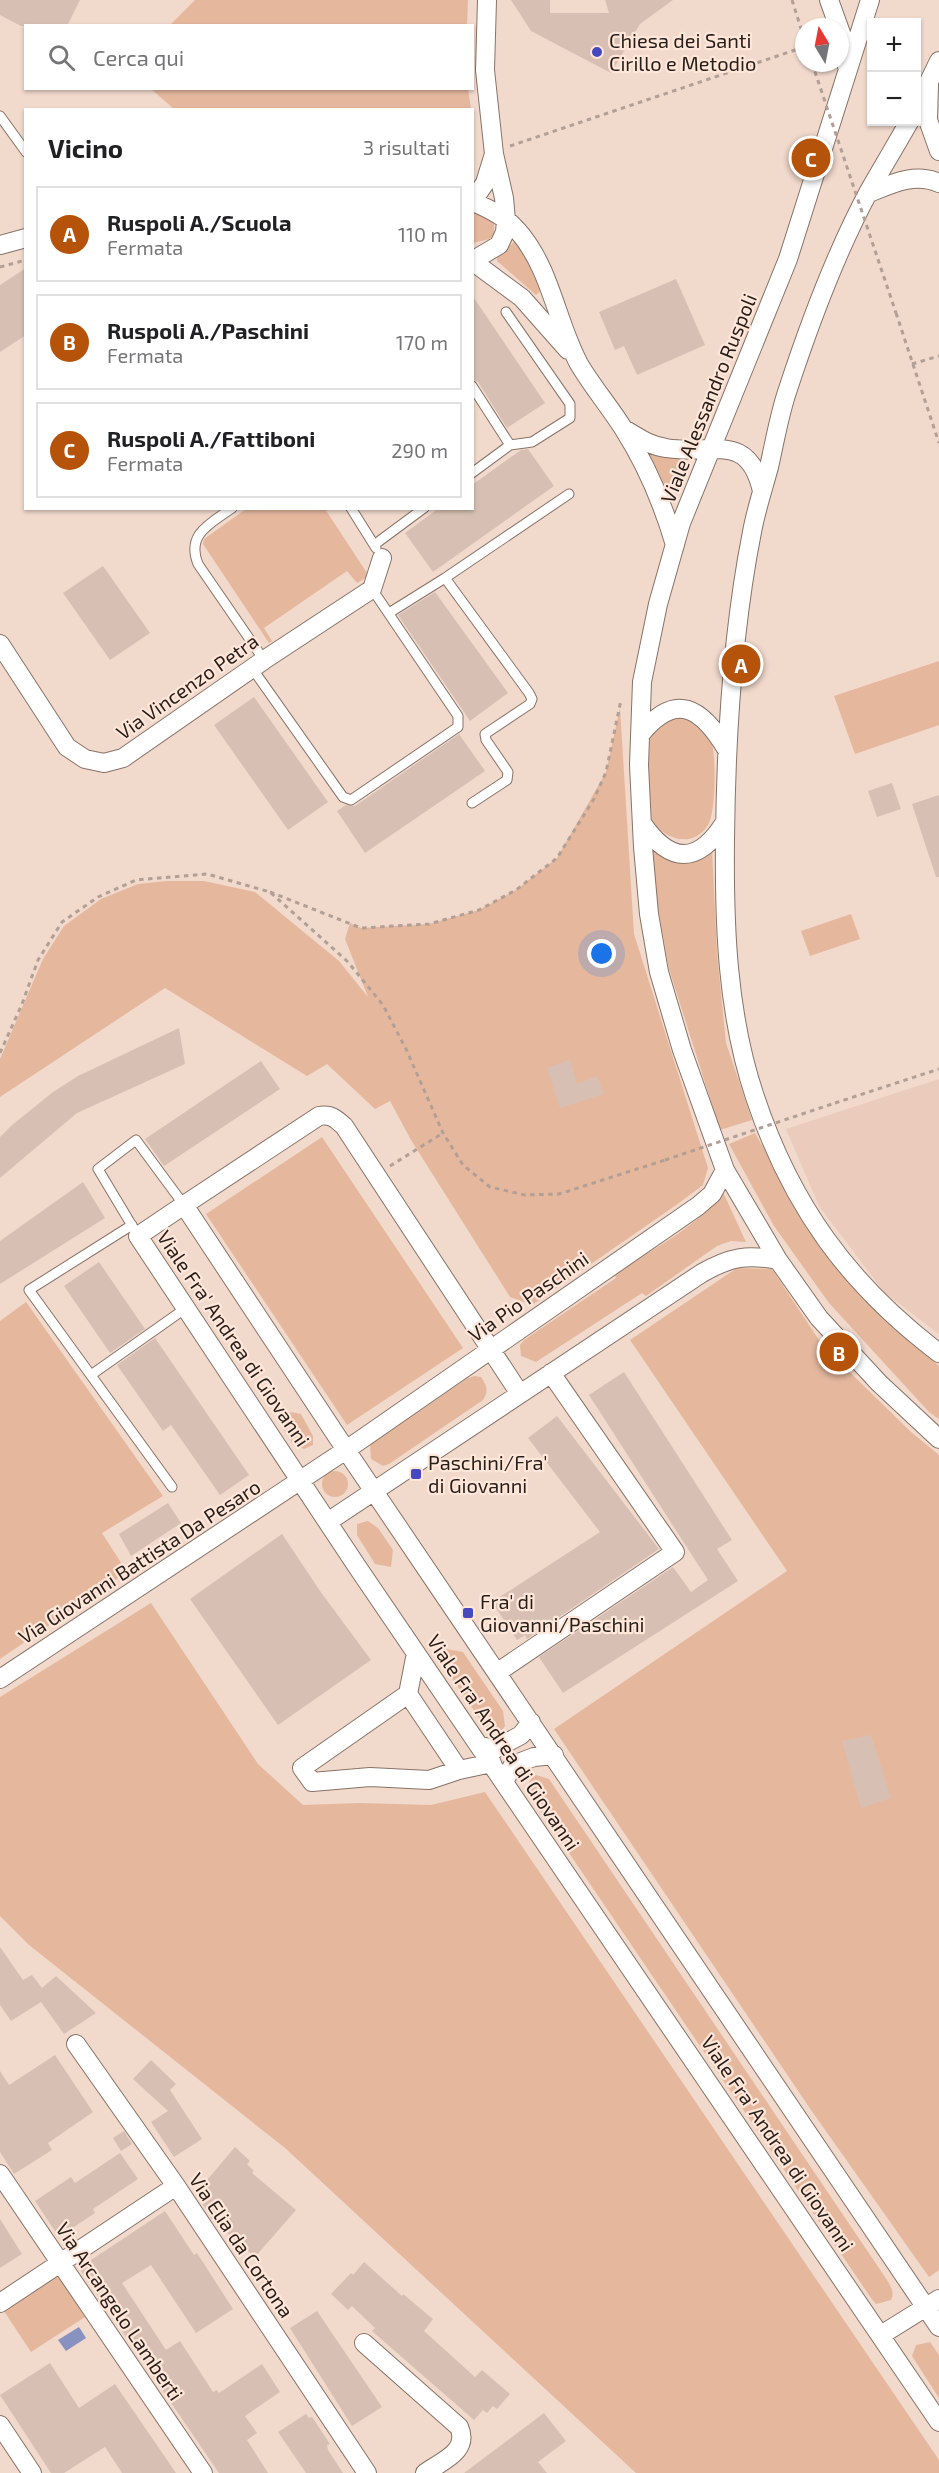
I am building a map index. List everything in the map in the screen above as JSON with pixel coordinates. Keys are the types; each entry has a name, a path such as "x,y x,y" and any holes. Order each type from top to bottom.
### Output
{"street":[{"path":"474,260 499,245 505,232 506,220 504,198 494,153 485,70 487,0"},
{"path":"829,0 836,18"},
{"name":"Viale Alessandro Ruspoli","path":"849,66 870,0"},
{"path":"921,97 939,61"},
{"name":"Viale Alessandro Ruspoli","path":"847,72 788,259 710,449 675,545 658,604 642,682 640,735 642,823 649,914 659,972 682,1050 725,1170 778,1260 806,1302 879,1383 939,1439"},
{"path":"928,84 928,120 939,151"},
{"path":"907,126 868,193 835,263 786,393 752,531 734,653 727,750 725,822 729,970 744,1062 772,1140 805,1207 841,1262 876,1300 939,1353"},
{"path":"474,199 485,183 494,153"},
{"path":"868,193 912,178 927,178 939,183"},
{"path":"474,203 506,220 518,231 533,253 579,363"},
{"path":"0,245 24,239"},
{"path":"474,262 522,298 550,327 579,363 623,428 640,458 666,515 675,545"},
{"path":"623,428 658,447 733,451 749,459 759,477 762,491"},
{"path":"372,589 378,551"},
{"name":"Via Vincenzo Petra","path":"0,644 68,747 85,759 104,763 123,758 258,664 372,589"},
{"path":"640,735 653,720 662,714 680,709 700,714 711,724 727,750"},
{"path":"642,823 662,848 677,854 694,852 708,845 725,822"},
{"path":"184,1205 319,1116 334,1117 344,1125 520,1394"},
{"name":"Via Pio Paschini","path":"302,1480 698,1206 712,1194 725,1170"},
{"name":"Viale Fra' Andrea di Giovanni","path":"939,2327 933,2304 531,1722 346,1450 184,1205 135,1231 416,1653 939,2422"},
{"path":"329,1521 691,1279 717,1264 734,1258 751,1256 778,1260"},
{"path":"498,1672 675,1552 551,1373"},
{"name":"Via Giovanni Battista Da Pesaro","path":"0,1679 302,1480"},
{"path":"416,1653 408,1694 302,1768 312,1782 370,1777 429,1780 459,1770 492,1763"},
{"path":"408,1694 459,1770"},
{"path":"480,1746 495,1749 521,1735 531,1722"},
{"path":"504,1782 513,1765 534,1757 554,1755"},
{"name":"Via Elia da Cortona","path":"76,2044 176,2186 367,2473"},
{"name":"Via Arcangelo Lamberti","path":"0,2174 203,2473"},
{"path":"0,2303 176,2186"},
{"path":"880,2335 933,2304"},
{"path":"363,2343 459,2427 463,2438 459,2449 425,2473"},
{"path":"0,2425 32,2473"}],"lane":[{"path":"0,116 24,149"},
{"path":"474,472 510,445 532,442 570,418 570,404 506,312"},
{"path":"474,389 510,445"},
{"path":"389,613 569,494"},
{"path":"230,510 197,537 193,546 194,556 258,664 343,797 351,800 458,727 458,716 372,589"},
{"path":"352,510 378,551 422,510"},
{"path":"445,578 532,699 530,704 485,734 486,740 508,772 508,776 507,780 472,803"},
{"path":"172,1487 29,1290 135,1231 98,1169 136,1140 184,1205"},
{"path":"91,1376 186,1308"}],"path":[{"path":"792,0 798,18"},
{"path":"494,153 795,50"},
{"path":"815,72 939,443"},
{"path":"0,267 24,261"},
{"path":"912,364 939,356"},
{"path":"0,1053 22,1004 38,960 62,922 98,897 136,880 207,873 270,892 361,927 429,924 479,910 516,890 558,858 594,799 606,771 622,697"},
{"path":"270,892 348,962 383,1005 406,1048 443,1133 463,1166 490,1187 525,1195 559,1194 939,1069"},
{"path":"376,1175 443,1133"}],"shaded area":[{"path":"195,0 468,0 467,24 171,24"},
{"path":"152,90 468,90 471,108 173,108"},
{"path":"478,211 494,221 494,233 490,239 474,243 474,212"},
{"path":"521,241 542,290 536,295 497,261 497,257 514,242"},
{"path":"647,450 686,458 674,488 666,487 658,478"},
{"path":"245,510 326,510 369,576 357,583 347,571 264,628 272,641 269,643 203,544 204,539"},
{"path":"939,661 939,725 855,754 834,696"},
{"path":"620,708 634,934 708,1168 703,1185 532,1305 510,1297 411,1140 390,1101 375,1109 327,1064 307,1076 165,988 0,1097 0,1059 43,959 64,926 101,899 138,884 166,881 204,881 255,892 339,961 368,997 345,939 350,923 361,928 429,924 479,910 516,890 557,858 606,772"},
{"path":"692,713 707,732 712,744 715,773 713,809 708,825 702,832 694,837 678,839 663,832 650,815 648,748 654,725"},
{"path":"651,846 712,849 717,953 726,1043 752,1120 720,1130 669,969 655,891"},
{"path":"851,914 860,939 810,956 801,931"},
{"path":"939,1079 939,1334 884,1292 819,1206 786,1129"},
{"path":"755,1133 816,1239 860,1293 939,1366 939,1419 929,1412 829,1303 774,1226 729,1144"},
{"path":"322,1137 463,1348 347,1425 206,1214"},
{"path":"722,1190 746,1242 731,1241 717,1246 646,1296 642,1293 536,1362 521,1356 520,1345 524,1340 616,1278 614,1274 690,1225 715,1201"},
{"path":"737,1268 772,1269 823,1346 911,1432 939,1455 939,2270 929,2277 811,2110 554,1729 787,1571 630,1340"},
{"path":"26,1302 163,1496 102,1533 127,1572 0,1659 0,1321"},
{"path":"481,1377 486,1386 487,1391 483,1400 389,1464 383,1466 371,1459 370,1445 468,1378"},
{"path":"284,1411 301,1414 313,1436 313,1445 304,1449 293,1444 282,1427"},
{"path":"335,1471 344,1475 348,1484 344,1493 335,1497 326,1493 322,1484 326,1475"},
{"path":"368,1521 378,1528 393,1550 391,1567 375,1564 357,1535 357,1524"},
{"path":"151,1603 258,1764 303,1805 359,1803 431,1805 485,1792 939,2460 939,2473 636,2473 285,2148 29,1945 0,1916 0,1697"},
{"path":"446,1649 463,1652 503,1711 505,1726 501,1732 496,1733 486,1728 441,1662"},
{"path":"536,1775 549,1779 887,2280 893,2292 891,2300 876,2304 871,2298 531,1797 529,1784"},
{"path":"56,2273 85,2317 31,2352 2,2308"},
{"path":"930,2342 939,2355 939,2398 912,2356 916,2345"}],"water":[{"path":"79,2327 86,2338 66,2351 58,2340"}],"building":[{"path":"0,0 80,0 68,24 24,24 21,26 0,15"},
{"name":"Chiesa dei Santi Cirillo e Metodio","path":"511,0 550,0 550,13 609,13 605,0 673,0 640,24 611,73 531,31"},
{"path":"24,269 24,336 0,352 0,285"},
{"path":"676,279 705,345 637,375 624,346 615,350 599,312"},
{"path":"474,298 545,403 507,428 478,382 474,380"},
{"path":"528,449 554,486 433,572 405,533 436,510 474,510 474,484 521,450"},
{"path":"103,566 150,633 110,660 63,593"},
{"path":"435,592 508,693 470,721 398,615"},
{"path":"254,697 328,802 288,830 214,725"},
{"path":"459,734 485,771 365,853 337,811 346,805 355,806"},
{"path":"892,783 901,809 877,817 868,791"},
{"path":"939,795 939,877 936,877 912,804"},
{"path":"179,1028 185,1064 77,1113 0,1178 0,1137 11,1126 53,1092 78,1076"},
{"path":"570,1060 577,1084 597,1076 604,1094 560,1108 547,1068"},
{"path":"261,1061 280,1089 164,1166 145,1139"},
{"path":"83,1182 105,1218 0,1284 0,1241"},
{"path":"99,1262 145,1329 110,1353 64,1286"},
{"path":"155,1338 249,1475 220,1495 171,1425 163,1431 117,1365"},
{"path":"624,1372 732,1540 717,1549 738,1581 563,1693 539,1657 673,1567 691,1592 708,1580 589,1395"},
{"path":"557,1416 659,1549 527,1639 525,1635 517,1640 492,1602 600,1532 528,1438"},
{"path":"168,1503 181,1523 131,1556 119,1534"},
{"path":"282,1534 320,1591 371,1660 278,1725 190,1599"},
{"path":"871,1735 891,1798 861,1808 842,1741"},
{"path":"0,1947 23,1980 32,1975 42,1988 56,1976 96,2013 64,2034 41,2002 11,2021 0,2005"},
{"path":"55,2055 93,2112 48,2143 52,2150 14,2174 0,2152 0,2071 9,2085"},
{"path":"151,2060 176,2084 170,2090 202,2139 174,2157 151,2122 168,2111 133,2079"},
{"path":"124,2131 132,2144 121,2151 113,2138"},
{"path":"235,2147 250,2161 247,2164 254,2171 252,2173 296,2210 255,2257 213,2221 196,2193"},
{"path":"120,2153 138,2179 93,2209 95,2213 59,2237 35,2201 71,2177 75,2183"},
{"path":"165,2211 194,2255 197,2253 233,2309 196,2333 151,2265 122,2283 166,2350 180,2341 213,2392 217,2390 219,2393 262,2364 280,2392 245,2416 257,2433 247,2440 268,2473 219,2473 79,2268"},
{"path":"0,2219 22,2254 0,2268"},
{"path":"364,2262 402,2296 403,2294 433,2319 424,2331 475,2377 482,2370 510,2394 497,2409 493,2406 487,2413 483,2410 474,2420 372,2331 375,2328 352,2306 348,2310 331,2294"},
{"path":"317,2311 382,2407 352,2426 290,2328"},
{"path":"50,2363 79,2408 115,2384 176,2473 122,2473 105,2447 64,2473 51,2473 0,2395"},
{"path":"544,2413 566,2441 538,2462 547,2473 464,2473"},
{"path":"306,2414 309,2418 312,2417 330,2444 327,2445 328,2450 343,2473 306,2473 278,2432"}],"place":[{"name":"Chiesa dei Santi Cirillo e Metodio","path":"597,52"},
{"name":"Ruspoli A./Fattiboni","path":"811,158"},
{"name":"Ruspoli A./Scuola","path":"741,664"},
{"name":"Ruspoli A./Paschini","path":"839,1352"},
{"name":"Paschini/Fra' di Giovanni","path":"416,1474"},
{"name":"Fra' di Giovanni/Paschini","path":"468,1613"}]}
